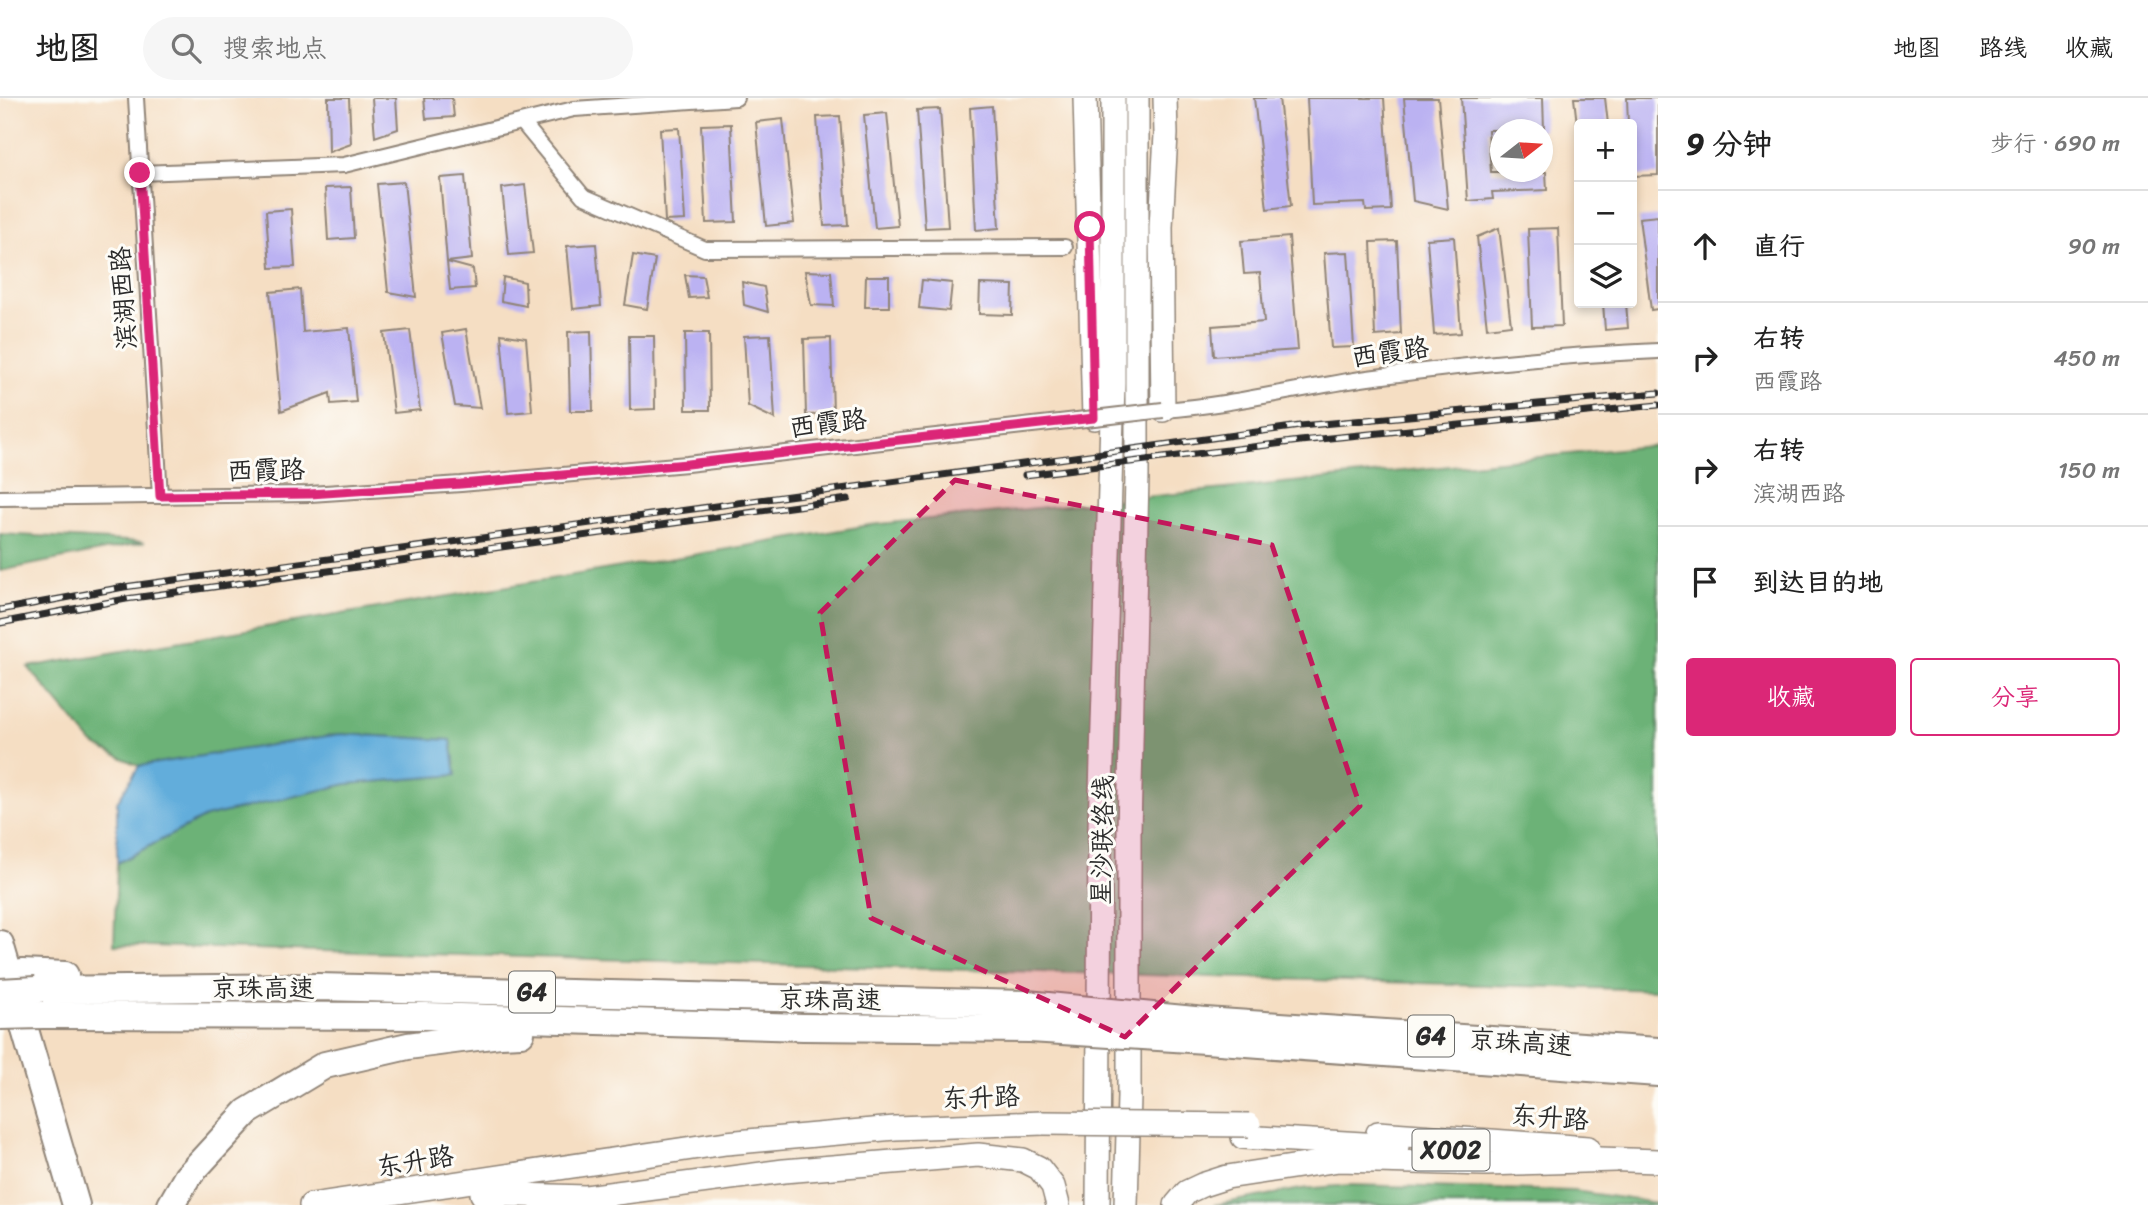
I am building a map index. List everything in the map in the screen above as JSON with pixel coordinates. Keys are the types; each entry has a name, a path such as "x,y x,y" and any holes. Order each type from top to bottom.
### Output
{"highway":[{"path":"0,944 76,1205"},
{"name":"京珠高速","path":"0,992 25,988 318,987 1028,1016 1658,1073"},
{"name":"京珠高速","path":"0,1016 25,988"},
{"name":"京珠高速","path":"25,988 426,1016 803,1027 1028,1016"},
{"path":"0,999 60,1205"},
{"path":"171,1205 187,1177 247,1112 325,1065 408,1046 500,1034 803,1027"},
{"name":"京珠高速","path":"1205,1030 1658,1051"}],"main road":[{"path":"1085,98 1086,419"},
{"path":"1098,1205 1100,828 1113,397 1113,98"},
{"name":"星沙联络线","path":"1126,1205 1129,1096 1129,831 1137,476 1136,98"},
{"path":"1163,410 1161,227 1166,134 1165,98"},
{"name":"东升路","path":"311,1205 726,1143 895,1128 1246,1131 1658,1150"},
{"name":"东升路","path":"407,1205 728,1150 904,1141 1043,1129"},
{"name":"东升路","path":"1246,1131 1615,1160 1658,1161"},
{"path":"482,1194 586,1197 784,1171 978,1155 1023,1160 1040,1168 1053,1186 1058,1205"},
{"path":"1177,1205 1187,1192 1227,1177 1339,1160 1486,1164 1615,1160"}],"street":[{"name":"滨湖西路","path":"136,98 160,496"},
{"path":"140,173 344,165 574,109 736,98"},
{"path":"522,122 583,196 705,249 1065,247"},
{"name":"西霞路","path":"0,498 310,494 461,484 700,462 1220,404 1365,379 1571,355 1658,351"}],"highlighted area":[{"path":"955,480 1272,545 1360,806 1125,1037 871,918 820,613"}],"green space":[{"path":"1658,445 1658,990 114,945 117,863 205,817 347,784 456,775 451,740 340,734 139,766 93,744 28,667 870,525"},
{"path":"0,534 145,542 0,571"},
{"path":"1350,1185 1574,1191 1658,1205 1214,1205 1301,1189"}],"water":[{"path":"340,734 451,740 456,775 347,784 205,817 117,863 117,802 139,766"}],"building":[{"path":"328,98 349,98 351,144 329,152"},
{"path":"372,98 396,98 398,129 375,137"},
{"path":"424,98 452,98 454,117 426,119"},
{"path":"1254,98 1279,98 1291,206 1267,209"},
{"path":"1307,98 1384,98 1391,210 1366,211 1365,203 1312,205"},
{"path":"1404,98 1438,98 1448,209 1413,201"},
{"path":"1461,98 1543,98 1544,119 1490,119 1490,182 1547,182 1547,190 1492,192 1493,199 1468,201"},
{"path":"1574,98 1605,98 1607,119 1576,119"},
{"path":"1627,98 1658,98 1658,175 1637,176 1637,119 1628,119"},
{"path":"992,106 999,228 976,230 970,108"},
{"path":"940,109 948,227 925,228 917,110"},
{"path":"887,113 898,226 875,228 864,115"},
{"path":"840,116 848,225 824,226 817,117"},
{"path":"783,119 794,223 766,226 756,122"},
{"path":"731,124 736,222 706,223 701,125"},
{"path":"679,128 685,220 665,221 660,129"},
{"path":"465,176 472,259 447,262 440,178"},
{"path":"404,182 416,297 388,292 377,184"},
{"path":"525,185 533,253 509,255 502,188"},
{"path":"351,187 354,238 328,240 325,188"},
{"path":"291,209 295,267 270,268 266,211"},
{"path":"1658,216 1658,309 1651,310 1639,218"},
{"path":"1499,228 1511,325 1487,328 1477,237"},
{"path":"1558,228 1562,326 1532,327 1528,229"},
{"path":"1289,237 1298,350 1214,356 1212,326 1264,322 1260,273 1244,274 1241,241"},
{"path":"1454,237 1461,333 1434,335 1427,239"},
{"path":"1397,241 1401,334 1375,336 1371,242"},
{"path":"596,244 601,306 573,309 567,246"},
{"path":"1348,252 1354,347 1331,348 1324,253"},
{"path":"633,255 655,259 647,309 625,305"},
{"path":"447,262 473,269 475,288 450,290"},
{"path":"805,271 831,272 834,306 811,305"},
{"path":"685,275 703,276 707,297 689,298"},
{"path":"866,276 889,276 889,307 865,307"},
{"path":"503,277 525,282 526,306 501,301"},
{"path":"922,280 952,283 949,311 919,308"},
{"path":"742,282 764,287 768,312 744,305"},
{"path":"980,284 1013,285 1012,315 979,314"},
{"path":"300,289 303,332 349,328 356,402 331,404 330,393 281,411 270,292"},
{"path":"1603,308 1626,308 1628,328 1605,330"},
{"path":"466,329 480,408 455,406 442,333"},
{"path":"410,330 420,410 394,413 384,333"},
{"path":"591,331 593,411 570,411 568,332"},
{"path":"685,333 709,333 710,410 686,410"},
{"path":"501,334 526,338 532,411 508,413"},
{"path":"770,335 775,419 748,406 744,336"},
{"path":"629,336 654,336 655,409 630,410"},
{"path":"831,338 833,414 806,415 804,339"}],"railway":[{"path":"0,610 124,587 1300,426 1658,393"},
{"path":"1025,475 1300,441 1658,405"},
{"path":"0,623 126,599 848,499"}],"route":[{"path":"140,173 160,496 310,494 461,484 687,464 1094,418 1090,227"}]}
